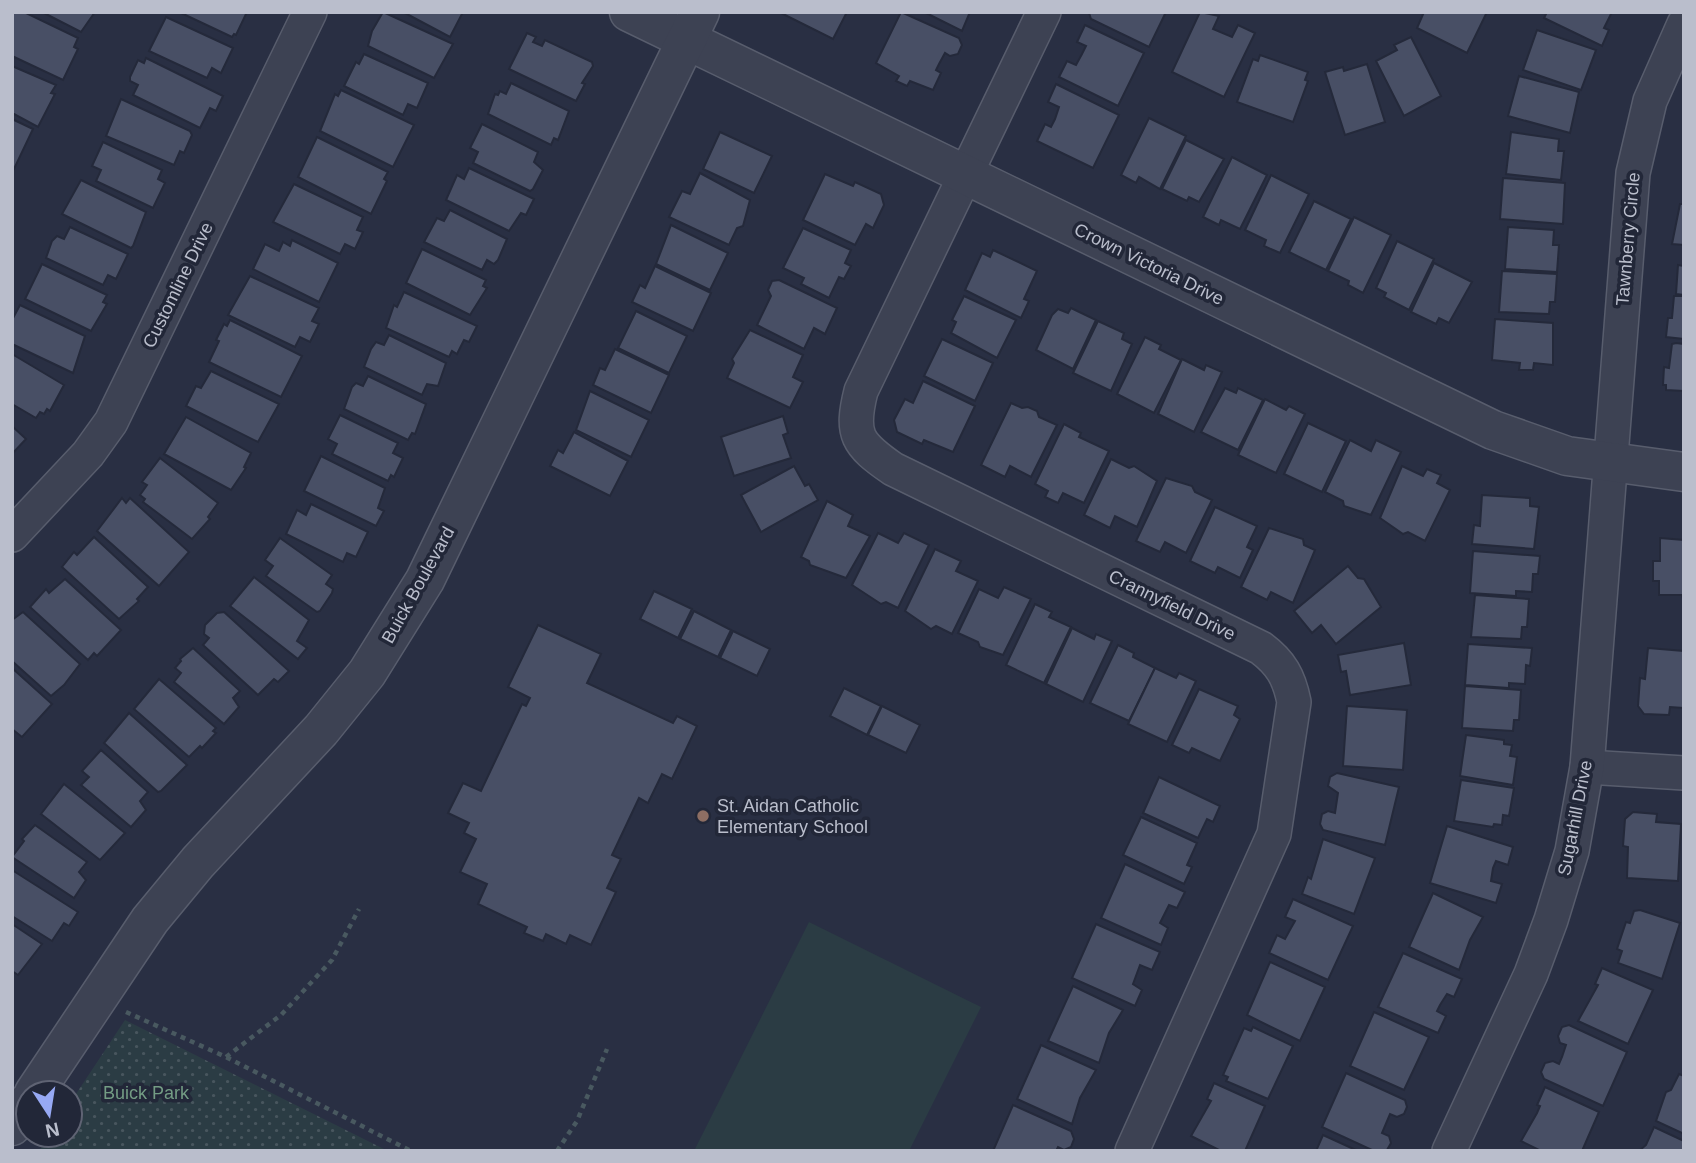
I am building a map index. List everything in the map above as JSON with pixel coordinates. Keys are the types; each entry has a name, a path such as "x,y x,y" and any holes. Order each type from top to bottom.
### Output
{"street":[{"name":"Customline Drive","path":"12,535 88,454 111,422 310,12"},
{"name":"Crown Victoria Drive","path":"629,12 693,26 966,176 1493,430 1567,456 1684,472"},
{"name":"Crannyfield Drive","path":"1044,12 861,391 856,410 856,433 867,451 893,469 1261,648 1279,662 1290,681 1294,702 1274,834 1132,1151"},
{"name":"Tawnberry Circle","path":"1611,464 1633,173 1650,101 1684,24"},
{"name":"Buick Boulevard","path":"43,1079 150,920 198,862 321,730 396,630 441,547 693,26"},
{"name":"Sugarhill Drive","path":"1449,1151 1531,974 1572,851 1587,767 1611,464"},
{"path":"1587,767 1684,773"}],"path":[{"path":"226,1057 281,1016 332,960 359,909"},
{"path":"125,1012 226,1057 411,1151"},
{"path":"556,1151 577,1121 607,1049"}],"green space":[{"path":"809,922 981,1007 909,1151 694,1151"},
{"name":"Buick Park","path":"125,1020 388,1151 39,1151 84,1149 84,1082"}],"building":[{"path":"12,12 24,12 78,38 74,47 78,49 63,80 12,56"},
{"path":"42,12 95,12 81,32"},
{"path":"179,12 247,12 236,35 232,37"},
{"path":"383,12 453,44 434,78 368,46 372,31"},
{"path":"403,12 463,12 450,37"},
{"path":"779,12 847,12 833,39"},
{"path":"901,12 959,38 962,45 958,54 950,56 945,53 936,70 941,73 933,90 910,81 907,86 896,81 899,76 876,63"},
{"path":"924,12 970,12 962,31"},
{"path":"1166,12 1149,47 1091,19 1089,13"},
{"path":"1200,12 1219,16 1213,29 1232,37 1238,25 1255,33 1224,97 1172,72"},
{"path":"1424,12 1487,12 1467,53 1417,28"},
{"path":"1547,12 1612,12 1604,28 1609,30 1602,46 1544,18"},
{"path":"166,17 233,48 221,73 212,68 207,78 149,51"},
{"path":"1085,25 1144,53 1118,106 1059,77 1067,61 1076,65 1086,46 1077,42"},
{"path":"1537,30 1596,50 1581,90 1523,70"},
{"path":"527,33 536,37 533,42 542,46 545,40 592,62 593,66 582,83 585,84 576,101 509,69"},
{"path":"1411,37 1441,96 1404,116 1376,61 1397,50 1394,45"},
{"path":"364,54 428,83 417,108 408,104 403,115 344,86 356,62 359,64"},
{"path":"1260,55 1308,72 1305,80 1308,81 1293,122 1237,102 1253,59 1258,61"},
{"path":"146,58 223,96 216,111 210,108 200,128 133,95 138,85 130,81 130,77 138,60 144,63"},
{"path":"1367,64 1385,122 1345,135 1325,72 1343,67 1344,71"},
{"path":"12,66 56,85 51,93 55,94 38,127 12,113"},
{"path":"1519,76 1579,92 1570,133 1508,116"},
{"path":"511,83 569,111 558,140 554,138 551,145 488,114 495,94 498,95 500,91 506,94"},
{"path":"1056,84 1119,115 1093,168 1037,141 1045,124 1051,127 1059,107 1048,102"},
{"path":"341,90 414,125 393,167 320,131 335,94 338,96"},
{"path":"121,99 190,131 192,135 184,153 180,151 174,165 106,136"},
{"path":"1149,118 1186,136 1160,189 1139,177 1136,183 1121,175"},
{"path":"12,119 33,129 14,169 12,168"},
{"path":"482,124 538,152 534,162 543,170 533,189 530,191 473,163 478,152 470,148"},
{"path":"720,132 772,156 754,193 703,169"},
{"path":"1511,132 1559,139 1558,151 1564,151 1561,180 1506,174"},
{"path":"317,137 388,172 384,179 387,181 371,214 298,177"},
{"path":"1186,140 1224,159 1199,202 1189,197 1187,201 1162,189"},
{"path":"103,142 162,170 158,179 165,183 153,208 96,181 101,170 92,166"},
{"path":"1232,157 1267,175 1240,229 1221,220 1219,225 1203,217"},
{"path":"469,168 534,199 526,215 521,213 509,231 446,200 457,175 464,179"},
{"path":"700,173 750,200 743,226 737,228 729,245 669,217 682,191 690,194"},
{"path":"825,174 853,186 855,182 881,194 884,205 873,228 866,224 855,245 803,220"},
{"path":"1271,175 1309,194 1280,253 1264,246 1266,240 1245,230"},
{"path":"1503,178 1565,183 1563,224 1500,219"},
{"path":"81,180 146,212 131,248 62,214"},
{"path":"294,184 363,217 357,230 363,232 355,249 345,244 340,254 273,222"},
{"path":"1314,201 1351,219 1326,270 1289,252"},
{"path":"1680,204 1684,204 1684,245 1672,244"},
{"path":"450,210 507,239 494,264 487,260 482,270 424,242 437,218 444,221"},
{"path":"1354,217 1391,235 1363,293 1348,285 1349,281 1328,271"},
{"path":"671,225 728,253 710,290 656,264"},
{"path":"70,227 128,254 116,279 108,275 103,285 46,258 52,241 57,236 64,239"},
{"path":"1508,227 1554,230 1553,245 1559,245 1557,272 1505,269"},
{"path":"803,228 851,250 845,263 851,266 844,279 839,277 829,298 801,284 804,278 783,268"},
{"path":"292,240 338,263 319,302 253,269 265,244 279,251 283,242 290,246"},
{"path":"1397,241 1434,259 1409,310 1384,297 1386,293 1376,288"},
{"path":"422,249 486,280 483,286 487,288 470,315 406,283"},
{"path":"993,250 1037,271 1024,299 1029,301 1021,318 965,290 982,253 990,257"},
{"path":"1434,263 1472,282 1449,323 1439,318 1436,324 1411,312"},
{"path":"42,264 107,295 103,302 107,304 91,331 25,299"},
{"path":"1678,265 1684,266 1684,295 1676,294"},
{"path":"655,266 711,293 693,331 632,302 640,285 645,288"},
{"path":"1502,271 1557,274 1555,302 1550,302 1549,314 1499,312"},
{"path":"250,276 319,308 312,321 319,324 310,342 300,337 295,347 228,315"},
{"path":"779,280 837,308 825,334 814,328 804,349 757,325 771,296 768,290 772,281"},
{"path":"404,292 477,326 469,342 464,340 457,354 452,351 449,357 386,328 394,305 397,307"},
{"path":"964,296 1016,320 997,358 951,333 956,322 952,320"},
{"path":"1674,296 1684,296 1684,339 1666,337 1668,318 1672,318"},
{"path":"20,305 85,336 73,373 12,344 12,320"},
{"path":"1071,308 1096,320 1073,369 1036,350 1052,315 1058,309 1068,313"},
{"path":"636,311 687,336 669,373 618,348"},
{"path":"1495,319 1553,323 1553,365 1534,363 1533,370 1519,370 1520,363 1492,360"},
{"path":"230,320 302,356 281,397 209,362 224,324 227,326"},
{"path":"1098,321 1124,333 1122,339 1132,344 1111,391 1073,373"},
{"path":"750,330 803,355 793,377 803,382 790,408 727,378 734,363 732,359"},
{"path":"389,335 446,363 438,386 427,384 422,395 364,367 376,342 384,345"},
{"path":"1145,337 1161,345 1159,349 1181,360 1154,413 1117,394"},
{"path":"942,339 993,363 975,401 924,376"},
{"path":"1672,344 1684,344 1684,391 1666,390 1666,385 1663,385 1664,367 1669,368"},
{"path":"615,349 669,375 651,413 593,385 600,368 605,370"},
{"path":"12,354 64,385 50,411 47,409 44,414 40,412 36,418 12,404"},
{"path":"1182,359 1204,370 1206,365 1222,372 1194,432 1158,414"},
{"path":"211,371 279,404 258,442 186,406 196,386 201,388"},
{"path":"368,376 426,404 415,434 412,433 408,440 344,409 352,387 356,383 363,386"},
{"path":"923,381 975,406 953,452 924,440 922,444 897,432 894,420 905,399 913,403"},
{"path":"1225,388 1236,393 1238,388 1263,400 1238,450 1201,432"},
{"path":"590,391 649,420 631,457 576,430"},
{"path":"1265,399 1286,410 1289,406 1305,414 1276,473 1238,455"},
{"path":"1011,403 1037,411 1039,417 1057,425 1031,477 1010,466 1005,477 981,465"},
{"path":"340,415 398,443 393,453 403,458 394,477 391,475 388,481 332,454 337,444 328,439"},
{"path":"783,416 788,433 783,435 791,458 734,476 721,437"},
{"path":"186,417 251,453 244,467 246,468 231,490 164,454"},
{"path":"1308,423 1346,441 1322,492 1284,474"},
{"path":"1064,424 1081,433 1079,437 1109,451 1084,503 1063,493 1058,503 1045,497 1048,491 1035,484"},
{"path":"12,426 26,439 12,454"},
{"path":"574,432 628,461 610,496 550,466 558,450 563,453"},
{"path":"1350,440 1371,451 1376,440 1401,452 1371,515 1344,506 1343,501 1325,492"},
{"path":"321,456 385,488 378,508 384,511 376,526 304,491"},
{"path":"160,458 218,503 208,517 210,519 192,539 143,502 145,499 140,495 147,485 142,482"},
{"path":"1111,459 1129,468 1134,466 1157,481 1137,527 1115,516 1110,528 1084,515"},
{"path":"794,466 805,486 809,484 818,500 761,532 741,495"},
{"path":"1402,466 1423,476 1427,469 1441,475 1437,483 1450,490 1425,541 1408,532 1403,534 1380,518"},
{"path":"1166,478 1192,486 1195,492 1212,500 1186,553 1165,542 1160,552 1136,541"},
{"path":"1482,495 1530,498 1530,506 1539,507 1534,549 1472,544 1474,525 1480,526"},
{"path":"122,498 126,503 130,498 189,552 159,586 97,531"},
{"path":"827,501 853,515 848,526 870,536 846,578 810,565 809,561 801,557"},
{"path":"311,504 368,532 356,557 347,553 343,562 286,534 297,510 306,515"},
{"path":"1215,507 1257,526 1247,547 1253,550 1240,578 1218,567 1215,573 1190,561"},
{"path":"1269,528 1303,539 1304,545 1315,550 1293,603 1271,592 1267,600 1241,587"},
{"path":"878,533 898,543 904,533 929,545 898,608 886,602 881,604 852,585"},
{"path":"94,537 148,587 137,599 139,601 119,619 62,567 74,552 77,555"},
{"path":"280,538 332,575 326,584 333,589 332,593 320,611 317,612 266,576 273,566 265,560"},
{"path":"1660,538 1684,540 1684,602 1682,595 1659,595 1659,581 1653,581 1653,561 1660,561"},
{"path":"935,549 961,561 956,571 978,581 952,634 936,626 931,629 905,611"},
{"path":"1473,551 1540,556 1538,574 1533,574 1532,592 1516,591 1516,596 1470,593"},
{"path":"1348,566 1358,578 1364,579 1381,607 1336,644 1321,625 1312,633 1294,611"},
{"path":"254,577 309,620 297,641 307,648 298,659 230,606"},
{"path":"65,579 121,630 97,656 94,653 88,660 30,607 46,589 49,593"},
{"path":"1004,587 1031,599 1003,655 980,647 978,642 958,633 979,589 998,598"},
{"path":"654,591 692,609 678,638 640,619"},
{"path":"1475,595 1529,599 1527,627 1522,627 1521,639 1471,637"},
{"path":"1035,604 1052,612 1049,617 1071,627 1044,683 1006,665"},
{"path":"694,611 731,630 718,657 680,639"},
{"path":"23,612 80,664 64,685 51,696 12,661 12,620"},
{"path":"224,612 289,671 278,682 274,679 258,695 203,645 209,638 204,634 205,625 217,613"},
{"path":"538,625 601,654 587,683 673,723 677,716 697,726 672,779 662,774 648,803 639,798 612,855 621,859 607,888 616,892 591,945 570,935 566,944 546,934 543,941 524,933 527,927 478,904 487,884 460,872 476,839 464,833 469,823 448,813 463,783 481,791 522,704 526,706 530,698 508,687"},
{"path":"1072,628 1094,639 1096,634 1112,641 1083,702 1046,684"},
{"path":"733,631 770,649 757,676 720,658"},
{"path":"1404,643 1411,685 1350,695 1346,671 1341,672 1338,655"},
{"path":"1468,644 1532,648 1530,666 1526,665 1525,684 1509,683 1509,688 1465,685"},
{"path":"1118,645 1134,653 1133,657 1155,668 1129,721 1090,703"},
{"path":"193,648 240,691 233,698 239,707 224,724 174,682 181,673 175,668 180,659"},
{"path":"1648,648 1684,651 1684,708 1670,707 1669,715 1644,714 1638,706 1640,678 1645,679"},
{"path":"12,668 52,704 22,737 12,729"},
{"path":"1155,668 1176,678 1179,673 1196,681 1167,742 1128,724"},
{"path":"159,679 216,728 213,731 216,733 189,757 134,709"},
{"path":"1465,686 1521,690 1519,720 1514,720 1513,731 1462,728"},
{"path":"844,688 881,706 867,735 830,716"},
{"path":"1199,689 1238,706 1234,715 1240,719 1220,761 1192,748 1189,753 1172,745"},
{"path":"882,706 920,725 906,753 868,735"},
{"path":"1347,706 1407,710 1403,770 1343,766"},
{"path":"129,713 187,765 161,791 158,792 104,743"},
{"path":"1466,735 1504,740 1504,744 1512,745 1510,756 1517,757 1513,785 1460,776"},
{"path":"101,750 148,792 140,801 146,810 131,827 81,785 89,777 82,771"},
{"path":"1337,773 1399,787 1385,845 1323,830 1320,824 1322,814 1328,811 1335,813 1338,793 1328,786 1330,777"},
{"path":"1159,777 1220,806 1213,822 1207,819 1198,838 1143,813"},
{"path":"1461,780 1514,788 1509,816 1503,815 1502,825 1494,824 1493,827 1454,821"},
{"path":"64,784 125,833 100,860 41,814"},
{"path":"1633,812 1657,814 1656,822 1681,824 1678,881 1627,878 1628,847 1623,846 1625,819"},
{"path":"1141,817 1197,843 1187,865 1192,867 1184,884 1123,855"},
{"path":"35,825 87,862 79,872 86,880 74,898 12,857 24,841 22,839"},
{"path":"1447,826 1513,847 1508,865 1496,861 1493,868 1491,881 1502,884 1496,903 1430,883"},
{"path":"1323,839 1375,858 1354,914 1302,894 1308,877 1311,879"},
{"path":"1125,864 1185,892 1177,908 1169,905 1160,923 1168,928 1161,945 1101,918"},
{"path":"12,870 78,912 69,926 64,923 52,941 12,916"},
{"path":"1433,893 1483,917 1470,940 1459,970 1409,947"},
{"path":"1293,899 1353,926 1328,980 1269,953 1277,935 1285,939 1295,921 1285,917"},
{"path":"1640,910 1680,923 1662,979 1618,963 1622,951 1617,949 1626,922 1630,923 1634,911"},
{"path":"12,924 42,944 18,975 12,971"},
{"path":"1096,924 1160,952 1152,970 1140,965 1133,984 1142,990 1135,1006 1072,978"},
{"path":"1403,953 1462,979 1454,997 1447,994 1437,1011 1446,1016 1438,1033 1378,1007"},
{"path":"1270,962 1325,987 1300,1041 1247,1015"},
{"path":"1602,968 1653,990 1628,1044 1578,1021 1598,985 1595,984"},
{"path":"1073,986 1123,1010 1109,1033 1099,1063 1048,1041"},
{"path":"1374,1012 1429,1037 1404,1090 1350,1066"},
{"path":"1569,1025 1627,1052 1603,1106 1544,1079 1541,1072 1545,1063 1553,1061 1559,1064 1566,1045 1560,1043 1558,1036 1562,1027"},
{"path":"1253,1027 1293,1046 1268,1099 1226,1081 1228,1077 1223,1075 1244,1028 1251,1031"},
{"path":"1041,1045 1096,1070 1080,1098 1072,1124 1017,1099"},
{"path":"1346,1073 1405,1100 1407,1107 1404,1114 1397,1117 1390,1114 1382,1133 1389,1136 1391,1143 1387,1150 1374,1151 1322,1127"},
{"path":"1679,1074 1684,1076 1684,1134 1656,1121 1666,1092 1671,1090"},
{"path":"1214,1083 1265,1106 1245,1151 1221,1151 1191,1136 1211,1101 1207,1099"},
{"path":"1545,1087 1599,1112 1582,1151 1541,1151 1521,1141 1537,1113 1540,1106 1537,1105"},
{"path":"1013,1105 1071,1131 1074,1139 1071,1147 1064,1150 1058,1147 1056,1151 993,1151"},
{"path":"1654,1127 1684,1141 1684,1151 1639,1151 1646,1145"},
{"path":"1323,1135 1358,1151 1316,1151"}],"place":[{"name":"St. Aidan Catholic Elementary School","path":"703,816"}]}
